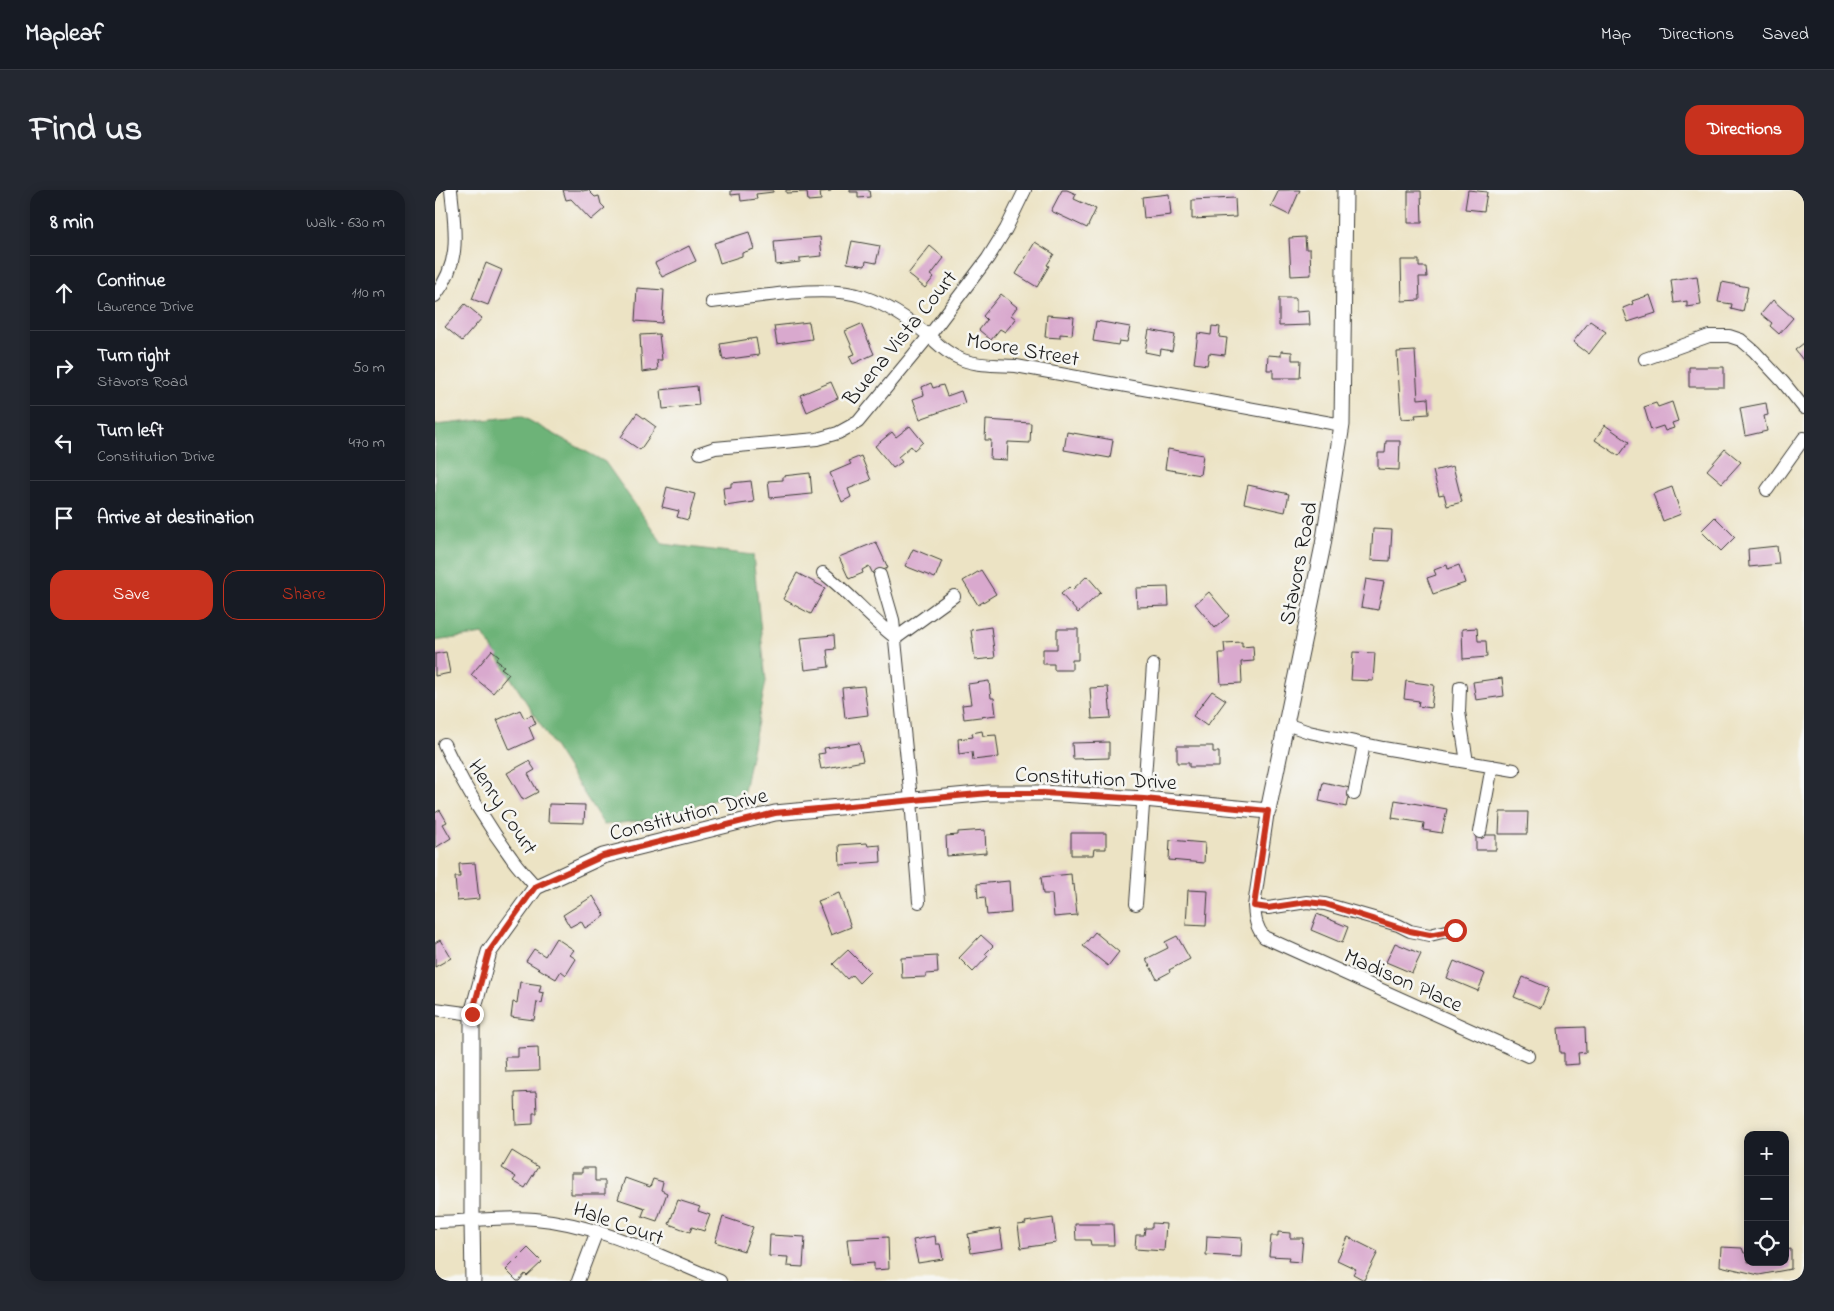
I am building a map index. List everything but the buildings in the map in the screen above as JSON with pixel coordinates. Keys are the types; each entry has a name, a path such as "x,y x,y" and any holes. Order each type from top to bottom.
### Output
{"street":[{"path":"435,296 453,263 456,243 451,190"},
{"name":"Buena Vista Court","path":"700,453 715,448 817,439 838,433 858,422 929,336 988,258 1006,229 1025,190"},
{"name":"Stavors Road","path":"1264,937 1256,924 1254,906 1268,811 1323,545 1342,425 1345,190"},
{"name":"Moore Street","path":"712,302 825,291 849,292 891,309 929,336 943,350 965,361 980,364 1016,366 1342,425"},
{"path":"1645,358 1709,336 1729,336 1741,340 1755,351 1804,408"},
{"path":"1767,490 1804,438"},
{"path":"823,573 837,583 878,625 896,638"},
{"path":"880,575 891,609 896,638 919,902"},
{"path":"896,638 954,596"},
{"path":"1136,904 1153,665"},
{"path":"1460,687 1459,712 1467,762"},
{"path":"1286,724 1309,732 1364,744 1514,770"},
{"name":"Henry Court","path":"444,744 471,797 488,825 535,887"},
{"path":"1354,794 1364,744"},
{"path":"1480,832 1492,766"},
{"name":"Constitution Drive","path":"535,887 603,856 775,813 989,793 1043,793 1144,799 1268,811"},
{"path":"473,1281 471,1221 472,1014 489,952 535,887"},
{"path":"1254,906 1268,908 1307,902 1325,904 1410,931 1430,935 1455,930"},
{"name":"Madison Place","path":"1264,937 1528,1056"},
{"path":"435,1009 472,1014"},
{"name":"Hale Court","path":"435,1222 499,1218 535,1219 567,1223 597,1231 720,1281"},
{"path":"577,1281 597,1231"}],"green space":[{"path":"521,416 605,462 663,544 753,555 766,681 744,791 654,819 604,825 483,634 435,641 435,425"}],"route":[{"path":"472,1014 489,952 535,887 603,856 775,813 989,793 1043,793 1144,799 1268,811 1254,906 1268,908 1307,902 1325,904 1410,931 1430,935 1455,930"}]}
